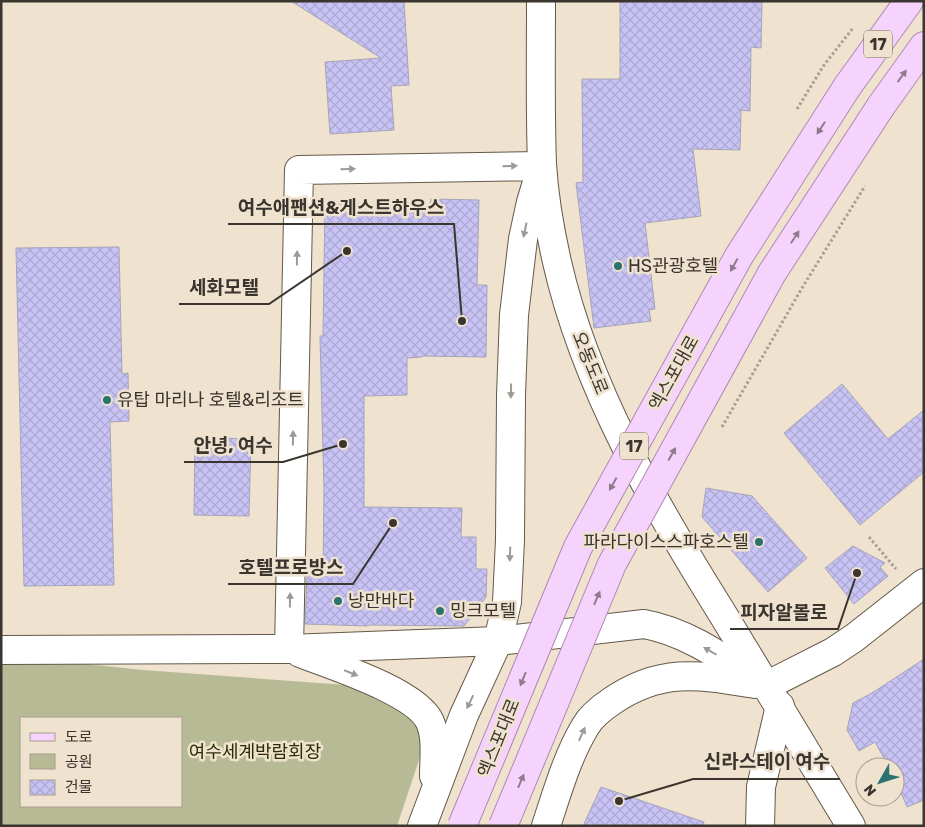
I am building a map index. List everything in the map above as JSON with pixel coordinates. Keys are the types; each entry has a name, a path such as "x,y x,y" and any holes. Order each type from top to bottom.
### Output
{"main road":[{"name":"엑스포대로","path":"462,826 578,547 739,256 847,87 909,1"},
{"name":"엑스포대로","path":"503,826 612,564 772,273 881,106 924,46"}],"street":[{"name":"오동도로","path":"541,1 542,166 550,224 564,288 598,386 666,523 851,826"},
{"path":"422,826 464,715 498,641 507,602 514,315 523,240 531,202 542,166 299,170 289,649 384,687 419,707 430,721 434,731 434,792"},
{"path":"760,826 761,787 773,696 854,638 919,587"},
{"name":"오동도로","path":"1,650 289,649 498,641 644,624 659,627 697,643 773,696"},
{"path":"546,826 562,778 585,726 604,706 623,693 653,680 696,676 773,696"}],"path":[{"path":"720,431 802,288 869,179"},
{"path":"869,538 919,587"}],"green space":[{"name":"여수세계박람회장","path":"1,655 143,670 346,685 362,688 413,713 426,739 397,826 1,826"}],"building":[{"path":"291,1 404,1 409,85 391,86 394,130 330,134 325,62 381,58"},
{"path":"620,1 762,1 761,48 751,47 750,111 741,110 740,150 693,149 701,216 645,223 655,309 649,310 651,321 594,328 576,183 583,182 582,79 620,79"},
{"path":"431,199 479,200 477,285 487,285 486,357 422,356 407,358 407,395 364,396 364,507 462,508 461,537 476,537 476,569 487,569 486,597 464,626 305,624 307,576 323,576 324,489 320,336 323,336 325,204 430,205"},
{"name":"유탑 마리나 호텔&리조트","path":"119,247 122,374 128,373 129,421 110,422 114,585 24,586 16,248"},
{"path":"842,384 888,439 924,410 924,472 860,525 784,433"},
{"path":"195,437 251,439 249,516 194,515"},
{"name":"파라다이스스파호스텔","path":"706,488 752,496 807,558 768,592 702,517"},
{"path":"853,546 885,563 880,567 888,576 854,604 825,568"},
{"path":"924,659 924,800 907,807 905,802 905,757 883,757 875,742 859,751 847,730 853,703 872,693"},
{"path":"601,787 704,822 703,826 583,826"}],"place":[{"name":"세화모텔","path":"347,251"},
{"name":"HS관광호텔","path":"618,266"},
{"name":"여수애팬션&게스트하우스","path":"462,321"},
{"name":"유탑 마리나 호텔&리조트","path":"107,400"},
{"name":"안녕, 여수","path":"343,444"},
{"name":"호텔프로방스","path":"393,523"},
{"name":"파라다이스스파호스텔","path":"759,542"},
{"name":"피자알볼로","path":"857,573"},
{"name":"낭만바다","path":"338,601"},
{"name":"밍크모텔","path":"440,611"},
{"name":"신라스테이 여수","path":"619,801"}]}
